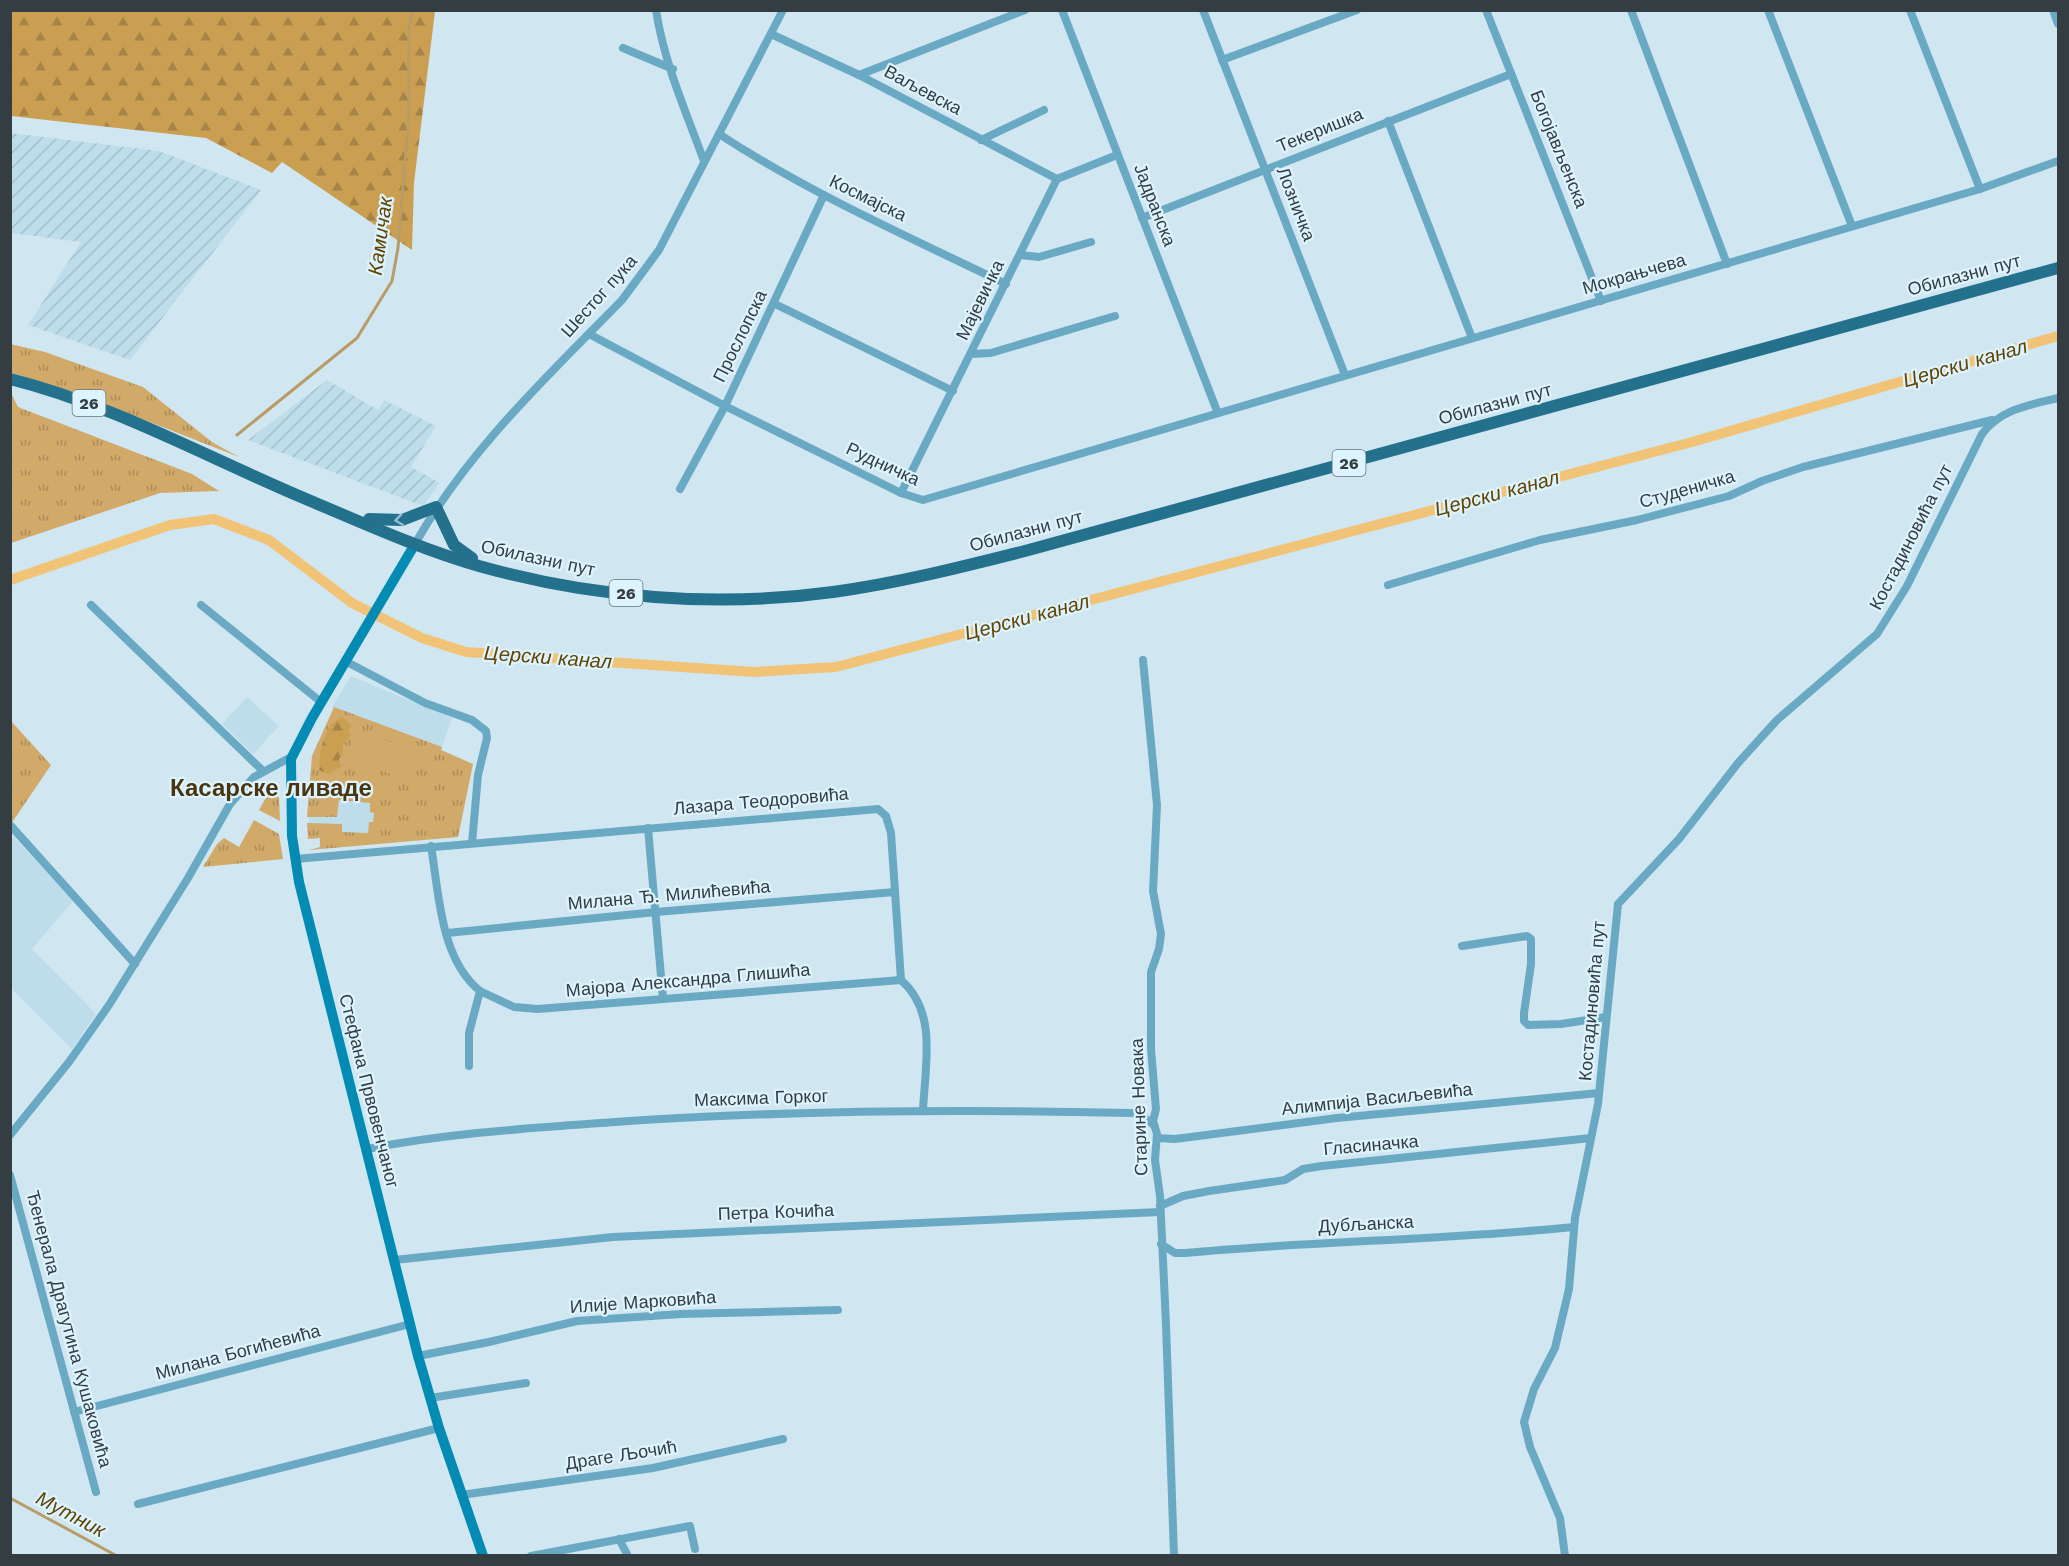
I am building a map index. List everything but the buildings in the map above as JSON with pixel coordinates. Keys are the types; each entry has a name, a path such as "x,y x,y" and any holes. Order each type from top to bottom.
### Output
{"main road":[{"name":"Обилазни пут","path":"10,379 122,416 415,544 482,566 599,590 714,599 801,596 892,582 1025,550 2058,268"},
{"path":"360,520 402,520 436,507 454,545 482,566"}],"street":[{"path":"656,10 663,49 673,69 690,130 704,161"},
{"name":"Шестог пука","path":"415,544 436,507 475,454 622,300 659,250 783,10"},
{"path":"859,75 1025,10"},
{"name":"Јадранска","path":"1062,10 1217,411"},
{"name":"Лозничка","path":"1203,10 1345,375"},
{"path":"1222,60 1357,10"},
{"name":"Богојављенска","path":"1486,10 1601,300"},
{"path":"1631,10 1727,264"},
{"path":"1768,10 1852,226"},
{"path":"1910,10 1980,189"},
{"path":"2053,10 2058,24"},
{"name":"Ваљевска","path":"771,34 859,75 1057,180"},
{"path":"622,48 673,69"},
{"name":"Текеришка","path":"1142,218 1511,74"},
{"path":"981,140 1044,110"},
{"path":"1388,121 1472,338"},
{"name":"Космајска","path":"719,134 764,163 824,195 1006,284"},
{"path":"1057,180 1118,155"},
{"name":"Мокрањчева","path":"1217,411 1980,189 2058,161"},
{"name":"Мајевичка","path":"901,493 1057,180"},
{"name":"Прослопска","path":"681,489 775,304 824,195"},
{"path":"1020,255 1040,257 1091,242"},
{"path":"775,304 953,391"},
{"path":"971,354 991,353 1115,316"},
{"name":"Рудничка","path":"589,334 725,406 901,493 923,500 1217,411"},
{"path":"1993,420 2013,410 2058,398"},
{"name":"Студеничка","path":"1388,585 1540,540 1637,520 1729,496 1762,481 1803,467 1993,420"},
{"name":"Костадиновића пут","path":"1565,1556 1560,1518 1530,1447 1524,1422 1527,1407 1555,1348 1572,1270 1574,1227 1599,1093 1618,904 1685,832 1738,763 1777,720 1877,634 1907,586 1982,434 1993,420"},
{"name":"Стефана Првовенчаног","path":"415,544 321,702 293,756 290,774 295,859 418,1356 439,1428 483,1556"},
{"path":"90,605 263,771"},
{"path":"201,605 321,702"},
{"name":"Старине Новака","path":"1143,660 1156,805 1153,891 1161,934 1151,972 1151,1048 1156,1108 1154,1125 1158,1138 1155,1154 1160,1209 1174,1556"},
{"path":"345,661 425,703 472,720 486,731 487,738 475,794 472,843"},
{"path":"10,1135 69,1062 135,964 230,804 244,785 263,771 293,756"},
{"name":"Лазара Теодоровића","path":"295,859 878,809 886,816 891,833 901,980"},
{"path":"11,826 135,964"},
{"path":"648,828 663,999"},
{"path":"431,846 447,933 464,973 480,991 469,1033 469,1066"},
{"name":"Милана Ђ. Милићевића","path":"447,933 656,912 895,892"},
{"path":"1462,946 1527,936 1531,939 1531,964 1524,1013 1524,1021 1528,1024 1561,1024 1606,1017"},
{"path":"901,980 916,995 924,1013 926,1043 923,1110"},
{"name":"Мајора Александра Глишића","path":"480,991 514,1007 538,1009 901,980"},
{"name":"Алимпија Васиљевића","path":"1158,1138 1175,1139 1337,1118 1599,1093"},
{"name":"Максима Горког","path":"367,1149 441,1137 581,1124 750,1113 923,1110 1132,1113 1142,1116 1154,1125"},
{"name":"Гласиначка","path":"1160,1209 1183,1196 1285,1180 1303,1169 1591,1138"},
{"name":"Ђенерала Драгутина Кушаковића","path":"10,1175 96,1492"},
{"name":"Петра Кочића","path":"394,1260 634,1235 1160,1209"},
{"name":"Дубљанска","path":"1161,1244 1174,1253 1185,1253 1271,1245 1354,1243 1574,1227"},
{"name":"Илије Марковића","path":"418,1356 577,1321 681,1314 838,1310"},
{"name":"Милана Богићевића","path":"74,1412 410,1324"},
{"path":"430,1398 526,1383"},
{"path":"138,1504 439,1428"},
{"name":"Драге Љочић","path":"461,1495 653,1468 783,1439"},
{"path":"531,1556 690,1526 695,1549"},
{"path":"619,1539 628,1556"}],"shaded area":[{"path":"11,133 159,151 261,190 130,360 28,325 81,242 11,233"},
{"path":"327,380 378,410 384,400 436,426 411,467 440,483 423,506 248,440"},
{"path":"351,676 452,718 441,750 473,764 458,837 309,850 320,847 319,838 308,839 312,756 334,708 332,707"},
{"path":"247,697 279,726 253,754 222,724"},
{"path":"11,834 73,901 32,949 96,1014 72,1049 11,988"}],"green space":[{"path":"11,10 435,11 414,183 412,250 282,162 272,173 206,138 11,116"},
{"path":"10,344 45,352 143,387 212,442 239,457 78,394 11,373"},
{"path":"11,393 18,407 192,474 219,491 160,493 11,543"},
{"path":"334,707 442,747 441,750 473,764 458,837 309,850 320,847 320,838 308,839 307,823 342,824 342,832 368,833 369,822 373,822 374,813 370,812 370,803 339,800 337,817 307,817 312,756"},
{"path":"342,717 352,725 348,731 351,735 343,745 343,754 339,759 341,767 328,774 319,770 322,747 331,726"},
{"path":"11,721 51,765 11,824"},
{"path":"357,730 412,750 402,778 347,758"},
{"path":"268,794 279,797 280,821 259,810"},
{"path":"254,820 279,834 283,859 203,867 217,844 224,838 239,847"}],"waterway":[{"name":"Камичак","path":"237,435 357,338 392,281 398,248 409,113 409,29 412,10"},
{"name":"Церски канал","path":"10,580 170,525 214,519 269,540 352,603 422,638 466,652 754,672 836,667 1692,442 2058,336"},
{"name":"Мутник","path":"10,1498 117,1556"}],"district":[{"name":"Касарске ливаде","path":"271,788"}]}
